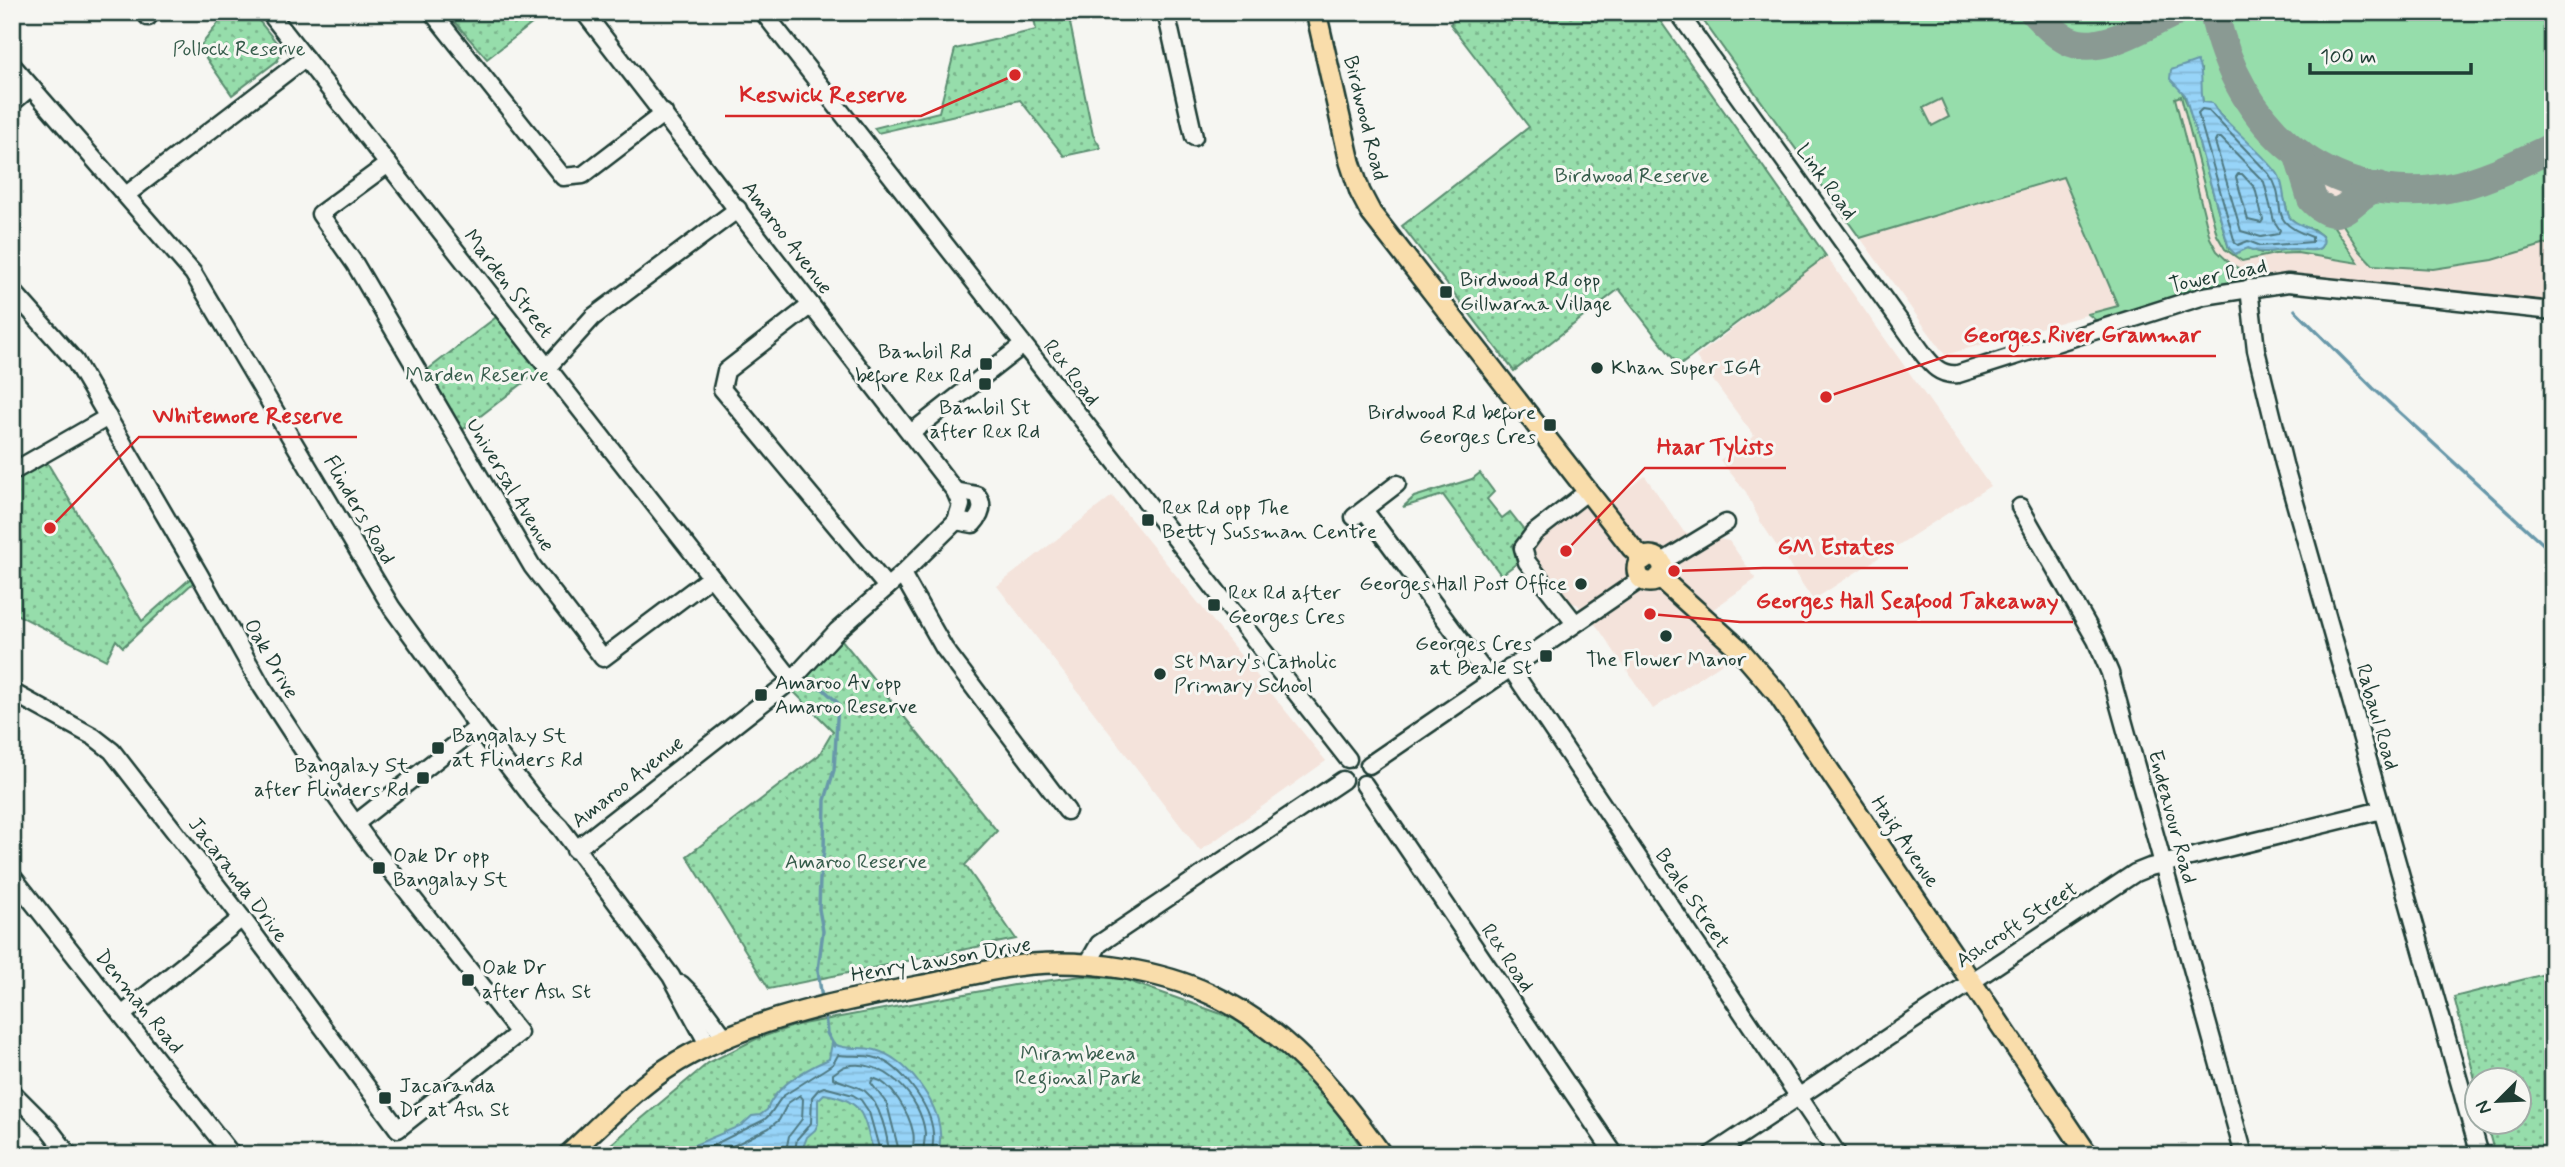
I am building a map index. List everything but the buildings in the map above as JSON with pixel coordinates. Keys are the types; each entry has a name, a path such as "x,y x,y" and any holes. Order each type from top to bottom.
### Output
{"main road":[{"name":"Birdwood Road","path":"1316,12 1350,162 1366,204 1388,236 1651,569"},
{"name":"Haig Avenue","path":"1651,569 1739,649 1770,683 2088,1155"},
{"name":"Henry Lawson Drive","path":"568,1155 638,1089 681,1059 717,1042 824,1005 1033,964 1087,965 1130,970 1172,980 1212,994 1285,1041 1318,1073 1382,1155"}],"street":[{"name":"Marden Street","path":"269,12 792,680"},
{"path":"432,12 563,177 583,175 664,113"},
{"name":"Amaroo Avenue","path":"575,850 792,680 837,631 956,522 973,524 981,514 981,501 977,495 955,491 584,12"},
{"name":"Rex Road","path":"763,12 1348,759"},
{"path":"1166,12 1194,137"},
{"name":"Link Road","path":"1678,12 1921,351 1933,366 1943,373"},
{"path":"126,195 305,58"},
{"name":"Flinders Road","path":"12,65 193,273 392,608 478,727 671,976 717,1042"},
{"path":"12,103 31,87"},
{"name":"Universal Avenue","path":"388,163 320,214 355,264 532,566 603,658 711,577"},
{"path":"547,368 593,317 738,209"},
{"name":"Tower Road","path":"1943,373 1958,374 2204,296 2288,283 2553,311"},
{"name":"Rabaul Road","path":"2249,288 2256,350 2284,464 2480,1155"},
{"name":"Oak Drive","path":"12,290 75,362 199,574 261,687 355,824 519,1032 398,1129"},
{"path":"811,305 726,371 722,389 887,587"},
{"path":"911,433 1023,345"},
{"path":"12,472 108,417"},
{"path":"1397,484 1359,514 1413,573 1491,680"},
{"path":"1575,624 1527,562 1523,548 1534,533 1588,491"},
{"name":"Endeavour Road","path":"2020,508 2106,661 2244,1155"},
{"path":"1369,765 1651,569 1726,523"},
{"path":"902,574 944,648 1067,811"},
{"name":"Beale Street","path":"1510,667 1838,1155"},
{"name":"Jacaranda Drive","path":"12,692 94,737 112,751 242,918 398,1129"},
{"path":"355,824 478,727"},
{"path":"1360,757 1369,765 1370,778 1364,784 1353,787 1343,780 1342,766 1348,759 1360,757"},
{"path":"1087,965 1099,944 1343,780"},
{"name":"Rex Road","path":"1364,784 1615,1155"},
{"name":"Ashcroft Street","path":"1711,1155 2128,877 2163,864 2382,810"},
{"name":"Denman Road","path":"12,876 122,1015 225,1152"},
{"path":"122,1015 242,918"},
{"path":"12,1092 49,1129 69,1155"}],"shaded area":[{"path":"1697,12 2553,12 2553,303 2291,274 2118,306 1945,355"},
{"path":"1826,256 1990,486 1813,600 1760,521 1746,492 1720,460 1754,436 1696,357"},
{"path":"1645,476 1684,532 1729,541 1756,579 1695,622 1730,658 1653,709 1599,629 1577,604 1569,603 1559,610 1515,554 1512,546 1525,531 1577,490 1613,500"},
{"name":"St Mary's Catholic Primary School","path":"1112,496 1326,761 1200,851 997,586"}],"green space":[{"name":"Pollock Reserve","path":"227,12 252,12 281,48 277,61 232,95 199,48"},
{"path":"458,12 547,12 487,59 451,18"},
{"path":"1033,12 1115,12 1070,23 1093,135 1101,148 1064,156 1020,100 878,133 874,128 939,112 955,49 1036,30"},
{"name":"Birdwood Reserve","path":"1466,12 1654,12 1826,256 1679,366 1619,289 1514,371 1402,226 1529,127 1450,24"},
{"path":"1697,12 2020,12 2054,43 2067,51 2081,54 2111,51 2186,17 2196,16 2204,23 2218,68 2235,102 2258,132 2295,166 2305,204 2311,211 2328,218 2359,263 2297,253 2275,254 2242,261 2225,249 2217,235 2181,96 2175,98 2210,238 2217,251 2232,265 2246,272 2251,282 2099,323 2088,314 2118,306 2063,177 1860,238","holes":["2201,70 2203,102 2212,103 2219,114 2277,173 2289,217 2300,226 2313,229 2322,236 2323,243 2320,248 2261,253 2248,248 2229,249 2189,108 2180,87","1941,99 1949,117 1932,126 1923,108"]},
{"path":"2048,12 2150,12 2103,34 2084,36 2067,29"},
{"path":"2226,12 2553,12 2553,135 2480,168 2425,179 2367,173 2339,164 2290,133 2270,112 2244,69"},
{"path":"2553,160 2553,242 2493,260 2433,269 2373,265 2359,250 2340,220 2370,200 2446,200 2483,190"},
{"name":"Marden Reserve","path":"499,315 540,370 461,431 426,371"},
{"path":"45,459 142,621 193,576 195,581 123,647 116,640 106,660 12,612 12,480"},
{"path":"1480,473 1494,492 1487,499 1502,518 1510,512 1525,531 1512,546 1520,561 1501,575 1443,495 1403,507 1414,497 1472,479"},
{"name":"Amaroo Reserve","path":"841,639 997,831 965,865 1016,939 769,989 687,856 819,755 833,731 792,690"},
{"path":"2553,972 2553,1155 2495,1155 2490,1136 2534,1136 2534,1066 2472,1066 2454,997"},
{"name":"Mirambeena Regional Park","path":"1082,976 1123,979 1244,1022 1269,1039 1307,1073 1338,1112 1366,1155 598,1155 708,1063 756,1039 797,1025 1014,985"}],"water":[{"path":"2197,61 2203,102 2212,103 2219,114 2275,170 2281,181 2290,218 2322,237 2324,242 2319,249 2265,252 2248,248 2235,254 2229,248 2185,95 2170,79 2171,70"},
{"path":"832,1043 886,1054 908,1071 934,1108 940,1133 938,1155 875,1155 865,1122 856,1107 849,1101 824,1094 818,1100 818,1124 807,1137 800,1155 671,1155 742,1125 752,1116 760,1115 767,1110 784,1086 801,1073 829,1059"}],"waterway":[{"path":"2295,310 2373,388 2553,553"},
{"path":"802,686 822,688 838,703 834,770 825,800 824,850 820,879 819,909 823,931 818,970 822,999"},
{"path":"825,1014 827,1033 834,1046"}],"taxiway":[{"path":"2034,12 2067,40 2093,45 2136,31 2174,12"},
{"path":"2214,12 2226,53 2243,91 2266,123 2294,151 2327,172 2364,185 2404,191 2448,188 2489,176 2553,147"},
{"path":"2298,153 2312,199 2332,212 2340,211 2370,190 2379,187"}],"place":[{"name":"Keswick Reserve","path":"1015,75"},
{"name":"Birdwood Rd opp Gillwarna Village","path":"1446,292"},
{"name":"Bambil Rd before Rex Rd","path":"986,364"},
{"name":"Khan Super IGA","path":"1597,368"},
{"name":"Bambil St after Rex Rd","path":"985,384"},
{"name":"Georges River Grammar","path":"1826,397"},
{"name":"Birdwood Rd before Georges Cres","path":"1550,425"},
{"name":"Rex Rd opp The Betty Sussman Centre","path":"1148,520"},
{"name":"Whitemore Reserve","path":"50,528"},
{"name":"Haar Tylists","path":"1566,551"},
{"name":"GM Estates","path":"1674,571"},
{"name":"Georges Hall Post Office","path":"1581,584"},
{"name":"Rex Rd after Georges Cres","path":"1214,605"},
{"name":"Georges Hall Seafood Takeaway","path":"1650,614"},
{"name":"The Flower Manor","path":"1666,636"},
{"name":"Georges Cres at Beale St","path":"1546,656"},
{"name":"St Mary's Catholic Primary School","path":"1160,674"},
{"name":"Amaroo Av opp Amaroo Reserve","path":"761,695"},
{"name":"Bangalay St at Flinders Rd","path":"438,748"},
{"name":"Bangalay St after Flinders Rd","path":"423,778"},
{"name":"Oak Dr opp Bangalay St","path":"379,868"},
{"name":"Oak Dr after Ash St","path":"468,980"},
{"name":"Jacaranda Dr at Ash St","path":"385,1098"}]}
